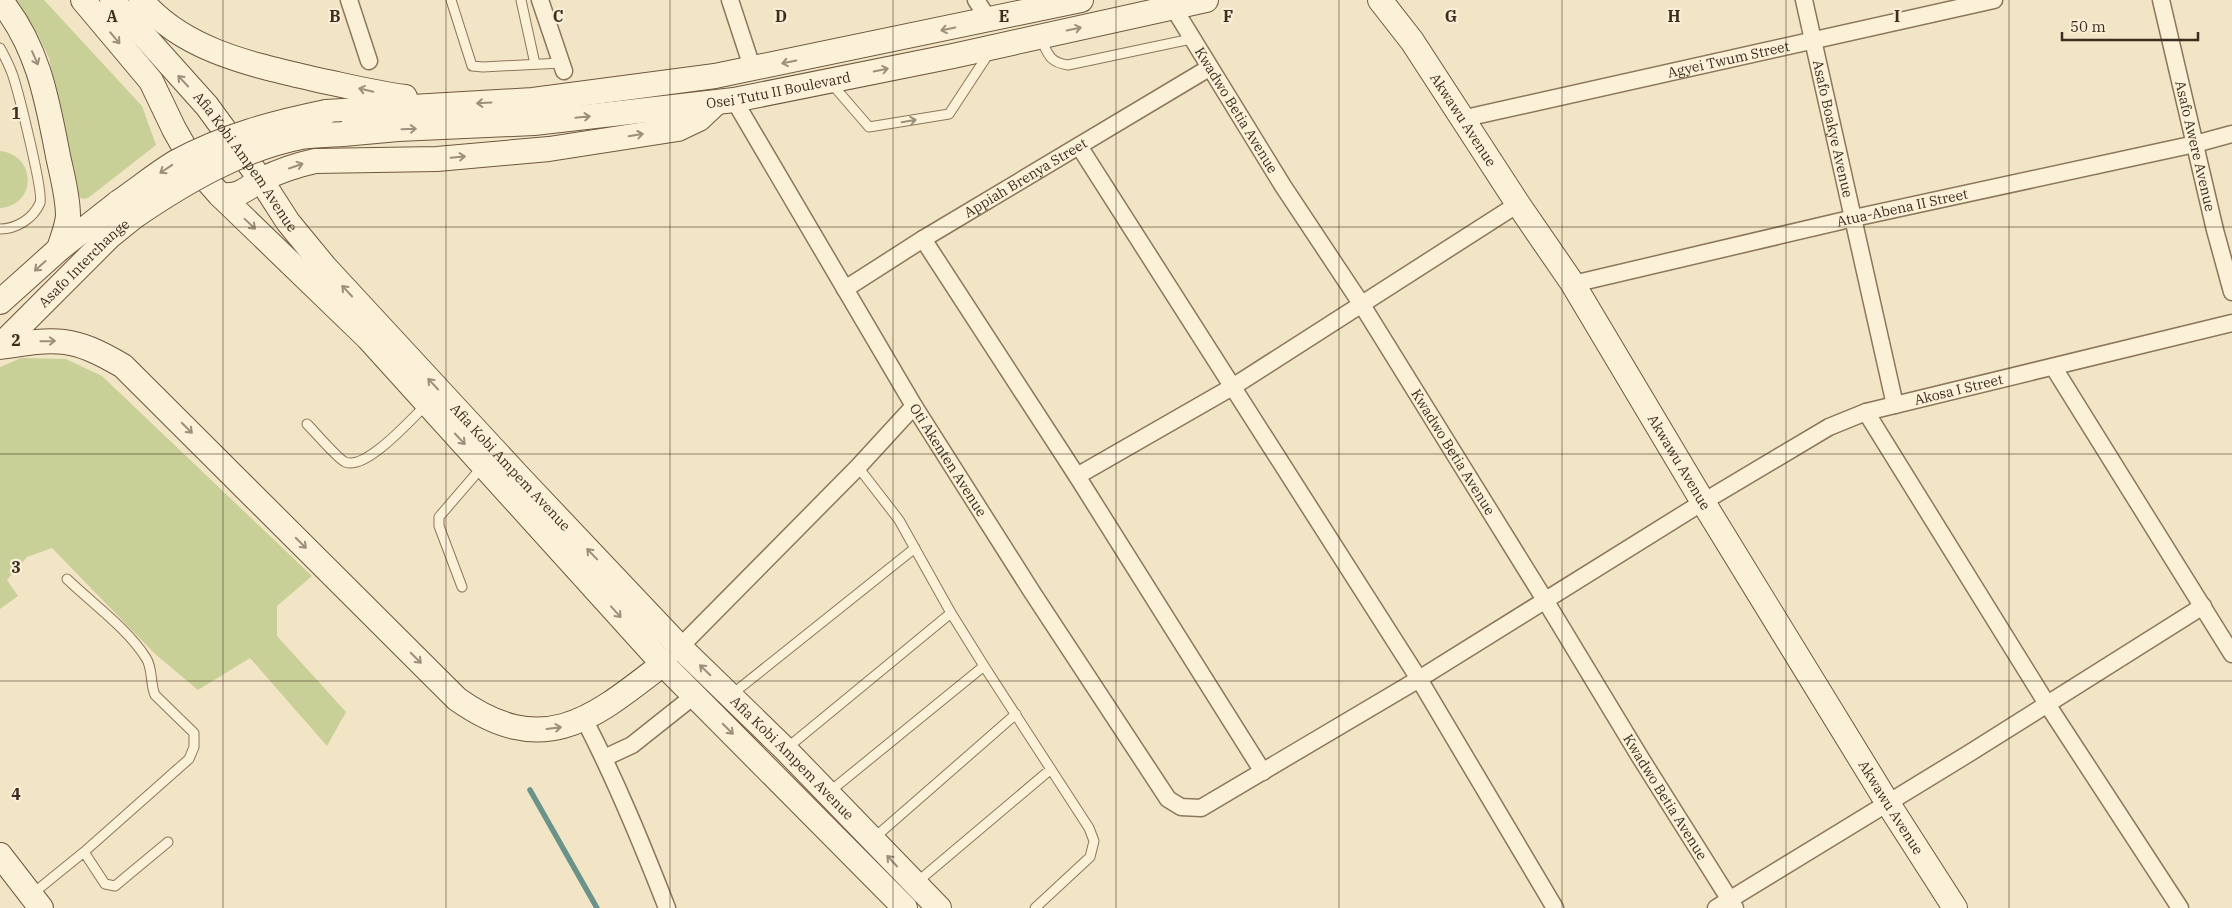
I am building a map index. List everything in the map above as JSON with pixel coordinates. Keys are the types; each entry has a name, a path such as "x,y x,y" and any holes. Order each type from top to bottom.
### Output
{"main road":[{"name":"Afia Kobi Ampem Avenue","path":"84,0 151,81 174,129 196,168 220,195 368,338 663,664 905,908"},
{"name":"Afia Kobi Ampem Avenue","path":"112,0 206,106 261,180 288,222 325,267 680,647 731,695 939,908"},
{"path":"140,0 164,24 184,37 244,62 380,94 448,105"},
{"name":"Osei Tutu II Boulevard","path":"343,134 398,129 534,111 752,70 1081,0"},
{"name":"Osei Tutu II Boulevard","path":"326,112 448,105 534,111 725,102 994,47 1206,0"},
{"name":"Akwawu Avenue","path":"1380,0 1394,10 1462,119 1573,284 1703,502 1887,802 1955,908"},
{"path":"6,8 39,69 51,115 67,200 68,218 59,249"},
{"path":"220,195 232,196 242,193 261,180 298,165 315,161 437,159 549,149 678,129 699,119 725,102"},
{"name":"Asafo Interchange","path":"0,302 59,249 119,202 176,163 224,139 271,123 326,112"},
{"name":"Asafo Interchange","path":"0,346 109,237 161,198 199,176 260,148 302,137 343,134"},
{"path":"0,346 48,340 75,343 98,351 123,366 456,698 480,715 506,724 532,729 557,729 584,719 614,702 663,664"},
{"path":"0,855 36,901"}],"street":[{"path":"349,0 369,61"},
{"path":"540,0 562,67"},
{"path":"730,0 752,70"},
{"path":"976,0 989,20"},
{"name":"Asafo Boakye Avenue","path":"1804,0 1895,405"},
{"name":"Agyei Twum Street","path":"1462,119 1994,0"},
{"name":"Asafo Awere Avenue","path":"2161,0 2215,230 2232,292"},
{"name":"Kwadwo Betia Avenue","path":"1173,7 1283,186 1362,305 1545,600 1727,905"},
{"name":"Appiah Brenya Street","path":"845,289 923,239 1210,68"},
{"name":"Oti Akenten Avenue","path":"725,102 787,194 914,406 1032,592 1168,799 1181,807"},
{"name":"Atua-Abena II Street","path":"1573,284 1854,218 2195,144 2232,134"},
{"path":"1079,146 1234,386 1419,679 1555,908"},
{"path":"1077,476 1234,386 1518,204"},
{"path":"923,239 1077,476 1263,772"},
{"name":"Akosa I Street","path":"1181,807 1201,808 1263,772 1419,679 1703,502 1829,427 1866,412 2054,368 2232,323"},
{"path":"2054,368 2232,654"},
{"path":"663,664 858,467 914,406"},
{"path":"1866,412 2047,704 2180,908"},
{"path":"1727,905 1887,802 2203,606"},
{"path":"604,758 632,745 694,695"},
{"path":"584,719 604,758 667,908"}],"lane":[{"path":"451,0 472,66 535,64 562,67"},
{"path":"520,0 535,64"},
{"path":"1040,36 1051,59 1057,63 1068,64 1191,39"},
{"path":"829,81 869,127 949,114 994,47"},
{"path":"0,48 14,77 37,172 40,202 24,222 9,229 0,229"},
{"path":"307,424 344,462 358,464 372,456 428,403"},
{"path":"462,587 439,526 439,517 484,465"},
{"path":"858,467 899,520 951,613 1090,828 1094,841 1090,857 1035,908"},
{"path":"731,695 915,548"},
{"path":"36,901 84,852 190,759 194,747 194,733 155,695 148,660 130,638 67,579"},
{"path":"784,749 951,613"},
{"path":"828,794 984,666"},
{"path":"872,840 1016,714"},
{"path":"914,884 1051,769"},
{"path":"84,852 105,884 115,886 168,842"}],"green space":[{"path":"11,0 44,0 142,106 156,145 88,198 83,199 79,197 49,58 37,33"},
{"path":"0,151 12,154 21,161 26,170 28,180 26,190 21,198 12,205 0,208"},
{"path":"21,358 66,359 102,376 312,576 277,606 277,636 346,712 327,746 250,658 198,690 155,654 52,548 27,557 7,580 18,596 0,609 0,367"}],"waterway":[{"path":"530,790 597,908"}]}
